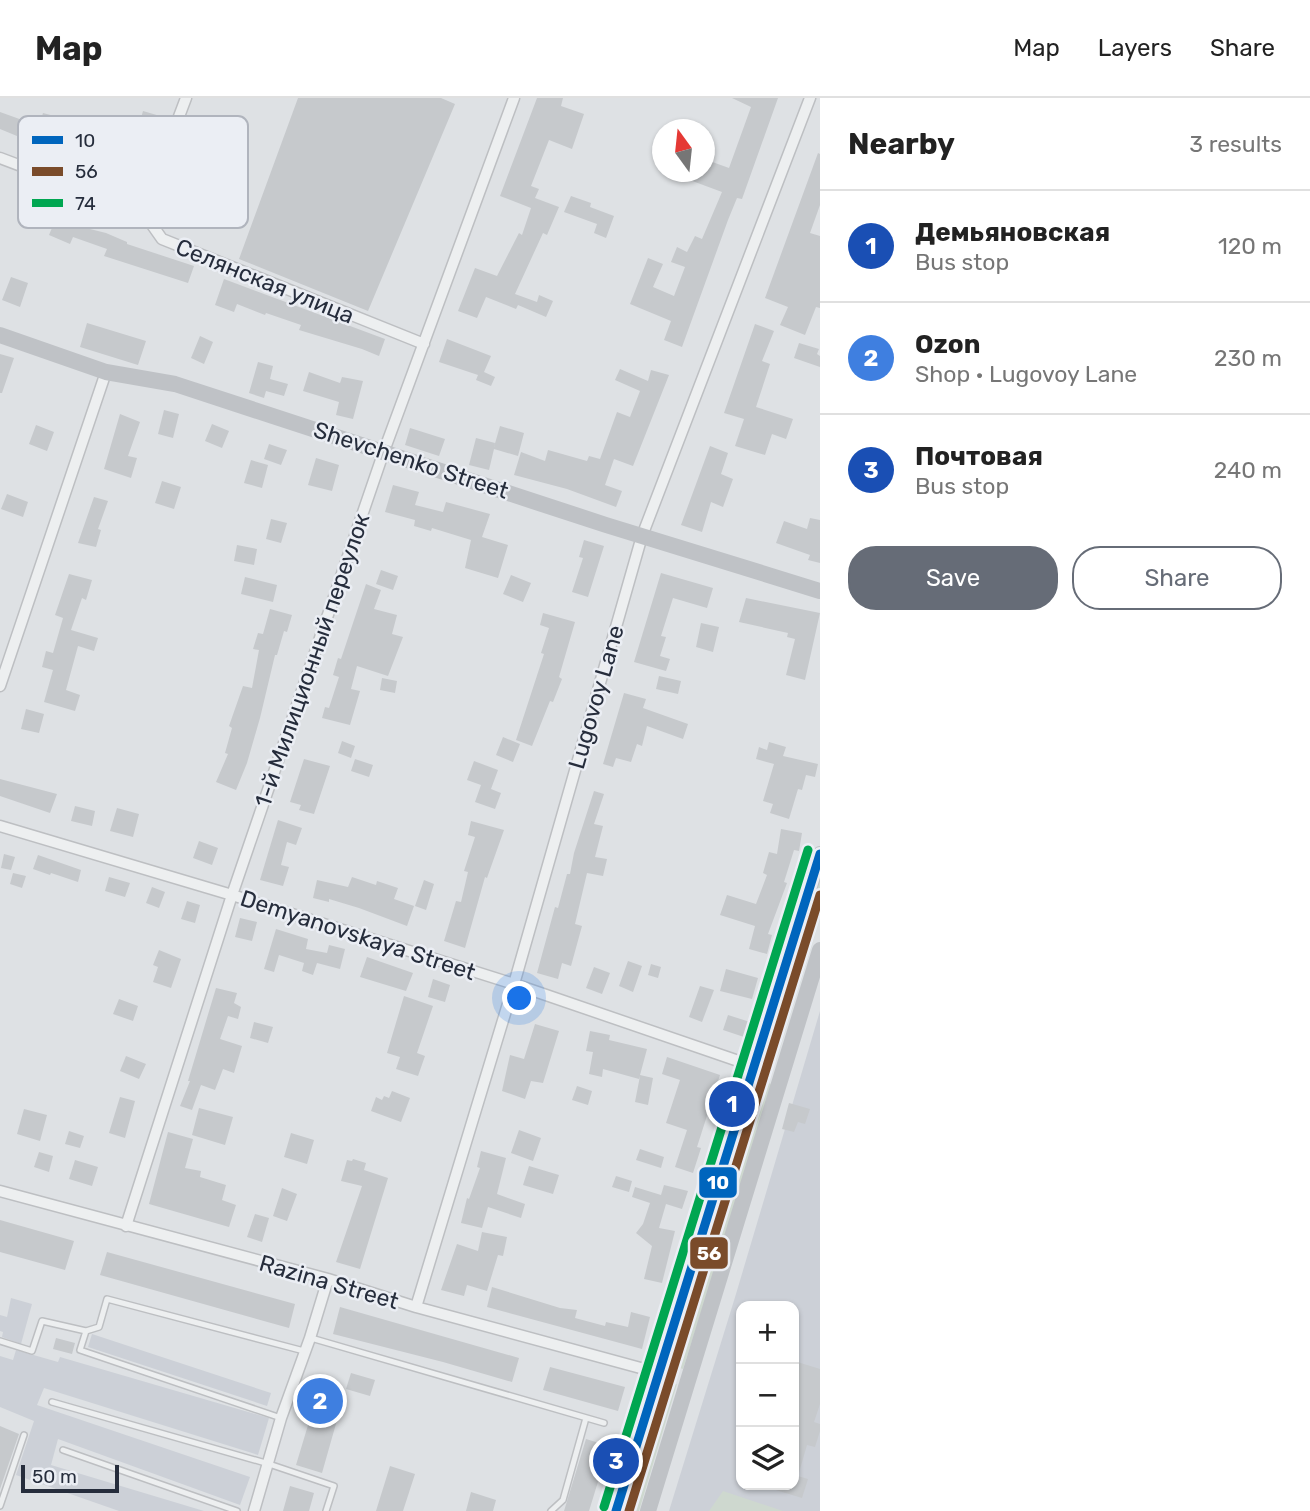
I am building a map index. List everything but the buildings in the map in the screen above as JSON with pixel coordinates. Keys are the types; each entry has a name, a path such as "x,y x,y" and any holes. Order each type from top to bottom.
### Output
{"street":[{"path":"179,116 186,98"},
{"name":"1-й Милиционный переулок","path":"126,1226 232,895 384,451 514,98"},
{"name":"Lugovoy Lane","path":"416,1307 514,984 642,536 810,98"},
{"path":"0,158 18,165"},
{"name":"Селянская улица","path":"154,228 162,239 424,344"},
{"name":"Shevchenko Street","path":"0,335 106,372 175,384 820,591"},
{"path":"0,686 106,372"},
{"name":"Demyanovskaya Street","path":"0,826 232,895 514,984 753,1066"},
{"path":"616,1511 820,854"},
{"path":"648,1511 820,950"},
{"name":"Razina Street","path":"0,1191 328,1279 416,1307 659,1373"},
{"path":"254,1511 281,1418 328,1279"}],"lane":[{"path":"0,1341 32,1352 42,1321 86,1331 99,1327 107,1299 304,1351"},
{"path":"86,1331 80,1350 281,1418"},
{"path":"310,1338 604,1423"},
{"path":"52,1402 269,1464 334,1486 326,1511"},
{"path":"551,1511 563,1500 586,1419"},
{"path":"0,1506 24,1435"},
{"path":"62,1450 237,1511"}],"shaded area":[{"path":"820,876 820,919 776,1061 765,1058"},
{"path":"820,1011 820,1511 669,1511 736,1294"},
{"path":"759,1080 774,1085 683,1369 667,1364"},
{"path":"11,1298 32,1304 21,1344 2,1337 3,1332 0,1331 0,1315 7,1317"},
{"path":"92,1334 271,1393 267,1406 88,1347"},
{"path":"16,1350 58,1362 60,1357 269,1418 258,1455 44,1388 37,1405 250,1477 240,1505 58,1439 51,1465 204,1511 119,1511 16,1475 34,1421 0,1407 0,1356 13,1360"},
{"path":"677,1384 639,1511 631,1511 670,1385"},
{"path":"723,1491 783,1511 709,1511"}],"transit line":[{"name":"74","path":"604,1507 808,850"},
{"name":"10","path":"616,1511 820,854"},
{"name":"56","path":"629,1511 820,895"}],"place":[{"name":"Демьяновская","path":"732,1104"},
{"name":"Ozon","path":"320,1401"},
{"name":"Почтовая","path":"616,1461"}]}
